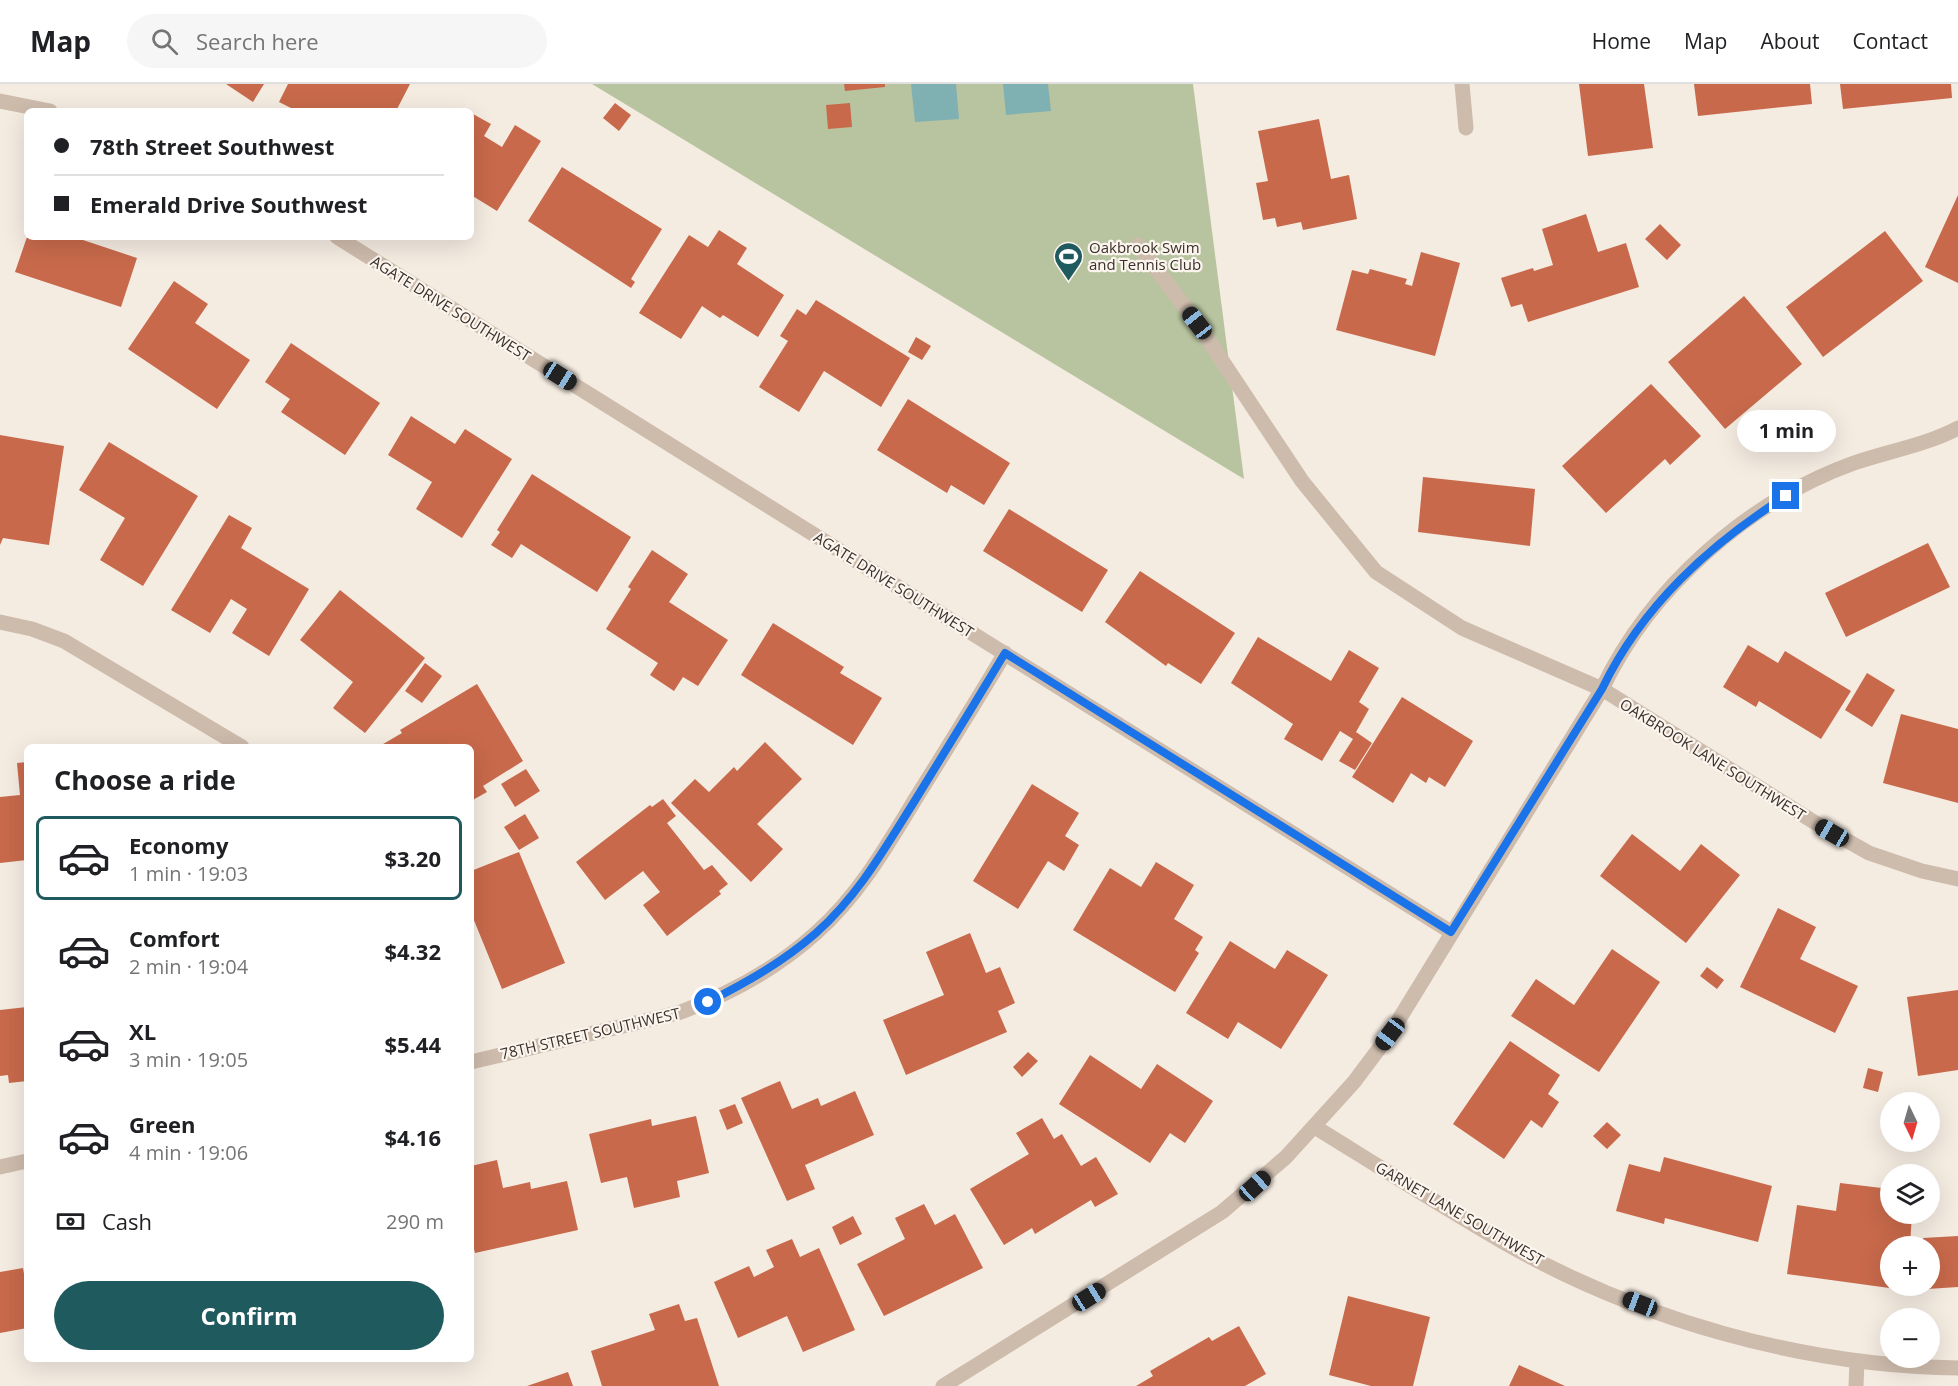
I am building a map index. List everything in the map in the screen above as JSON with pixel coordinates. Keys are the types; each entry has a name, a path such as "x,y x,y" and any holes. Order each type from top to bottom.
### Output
{"street":[{"path":"1462,84 1466,128"},
{"path":"0,101 35,108"},
{"name":"AGATE DRIVE SOUTHWEST","path":"342,240 1451,932"},
{"name":"OAKBROOK LANE SOUTHWEST","path":"1138,245 1197,323 1302,482 1376,572 1462,628 1602,689 1814,822 1869,853 1922,871 1958,879"},
{"path":"943,1386 1222,1212 1286,1158 1315,1127 1354,1082 1390,1034 1602,689 1614,663 1645,617 1683,575 1754,516 1786,496 1836,471 1958,428"},
{"path":"0,622 32,629 64,641 237,744"},
{"name":"78TH STREET SOUTHWEST","path":"474,1061 678,1013 708,1002 766,972 792,953 817,932 861,885 1005,653"},
{"name":"GARNET LANE SOUTHWEST","path":"1315,1127 1506,1244 1610,1293 1679,1319 1740,1336 1857,1361 1958,1368"},
{"path":"0,1167 24,1162"},
{"path":"1856,1386 1857,1361"}],"green space":[{"name":"Oakbrook Swim and Tennis Club","path":"592,84 1193,84 1244,479"}],"water":[{"path":"911,84 956,84 959,119 915,122"},
{"path":"1003,84 1048,84 1051,111 1006,115"}],"building":[{"path":"226,84 264,84 253,102"},
{"path":"288,84 410,84 398,108 291,108 279,102"},
{"path":"844,84 885,84 885,87 845,91"},
{"path":"1579,84 1644,84 1653,148 1588,156"},
{"path":"1694,84 1810,84 1812,104 1698,116"},
{"path":"1840,84 1951,84 1952,98 1843,109"},
{"path":"615,103 631,115 619,131 603,118"},
{"path":"850,103 852,127 828,129 826,105"},
{"path":"474,115 491,124 484,136 502,147 515,125 541,141 497,211 474,197"},
{"path":"1319,119 1331,179 1349,175 1357,219 1303,230 1301,222 1277,227 1275,218 1263,220 1256,183 1268,181 1258,131"},
{"path":"562,167 662,229 631,279 635,282 631,288 528,221"},
{"path":"1958,195 1958,283 1925,267"},
{"path":"1586,214 1598,252 1626,243 1639,287 1528,322 1522,304 1511,307 1501,278 1533,268 1534,271 1553,265 1542,229"},
{"path":"1660,224 1681,245 1667,260 1645,239"},
{"path":"719,230 747,248 737,264 784,295 758,337 723,315 720,318 702,306 681,339 639,313 689,235 708,247"},
{"path":"1885,231 1923,281 1823,357 1786,307"},
{"path":"26,240 83,240 137,258 121,307 15,272"},
{"path":"1421,252 1460,263 1435,356 1336,330 1352,270 1368,274 1370,269 1407,279 1405,284 1412,286"},
{"path":"174,281 208,304 195,323 250,360 217,409 128,349"},
{"path":"1744,296 1802,364 1725,429 1668,362"},
{"path":"816,300 910,358 881,407 824,371 799,412 759,387 788,341 780,336 797,309 806,315"},
{"path":"916,337 931,346 922,360 908,352"},
{"path":"291,343 380,403 345,455 281,412 290,399 265,382"},
{"path":"1651,384 1701,436 1670,465 1665,459 1606,513 1562,466"},
{"path":"908,399 1010,463 984,505 951,485 947,493 877,450"},
{"path":"411,416 455,444 465,429 512,459 462,538 416,509 432,482 388,455"},
{"path":"0,435 64,446 49,545 3,538 0,545"},
{"path":"109,442 198,496 143,586 100,560 125,518 79,490"},
{"path":"532,474 631,537 597,592 521,544 512,558 491,545 500,532 497,530"},
{"path":"1423,477 1535,489 1530,546 1418,532"},
{"path":"1009,509 1108,570 1082,612 983,551"},
{"path":"229,515 252,528 241,548 309,589 269,656 232,633 247,609 231,599 210,633 171,610"},
{"path":"1928,543 1950,587 1846,637 1825,593"},
{"path":"652,550 688,574 669,602 728,640 698,686 683,677 674,691 650,675 658,663 606,629 631,589 628,587"},
{"path":"1140,571 1235,633 1201,684 1168,663 1166,666 1105,622"},
{"path":"340,590 425,658 365,733 333,708 353,682 300,640"},
{"path":"773,623 844,667 840,673 882,698 853,745 741,675"},
{"path":"1258,637 1331,681 1349,650 1379,668 1359,702 1369,709 1356,732 1372,743 1355,770 1339,761 1353,739 1340,731 1322,761 1284,739 1293,724 1231,683"},
{"path":"1748,645 1778,663 1785,651 1851,691 1821,739 1759,701 1756,707 1723,687"},
{"path":"425,663 442,676 422,703 405,691"},
{"path":"1867,673 1895,690 1872,727 1845,710"},
{"path":"477,684 523,761 483,786 487,792 474,799 474,744 383,744 402,733 400,730"},
{"path":"1402,697 1473,741 1445,787 1429,777 1426,783 1411,773 1393,803 1352,777"},
{"path":"1901,714 1958,729 1958,803 1883,783"},
{"path":"765,742 802,779 757,824 783,849 751,882 671,803 695,779 709,792 734,767 737,771"},
{"path":"24,762 24,860 0,863 0,797 20,795 17,763"},
{"path":"526,769 540,791 515,807 501,784"},
{"path":"1032,784 1079,813 1065,836 1079,845 1064,871 1048,861 1018,909 973,881"},
{"path":"663,799 676,816 667,823 704,870 712,865 728,884 719,891 721,894 667,936 643,905 660,892 643,871 605,900 576,862 650,805 652,807"},
{"path":"525,814 539,838 519,850 504,827"},
{"path":"1632,834 1680,871 1701,844 1740,875 1686,943 1600,876"},
{"path":"519,852 565,963 502,989 474,920 474,870"},
{"path":"1156,862 1194,885 1174,919 1203,937 1195,950 1199,953 1175,992 1073,930 1110,868 1141,887"},
{"path":"1778,908 1816,927 1800,959 1858,986 1835,1033 1740,987"},
{"path":"970,933 986,973 1000,967 1015,1003 998,1011 1007,1032 906,1075 883,1020 944,995 926,952"},
{"path":"1230,941 1275,969 1287,950 1328,975 1281,1049 1238,1022 1228,1039 1186,1013"},
{"path":"1612,949 1660,982 1599,1072 1511,1016 1536,979 1574,1005"},
{"path":"1707,967 1724,980 1717,989 1700,976"},
{"path":"1958,990 1958,1070 1918,1076 1907,997"},
{"path":"24,1007 24,1081 9,1083 8,1075 0,1076 0,1010"},
{"path":"1510,1041 1560,1075 1548,1094 1559,1102 1542,1128 1531,1120 1504,1159 1453,1124"},
{"path":"1028,1052 1038,1061 1022,1077 1013,1067"},
{"path":"1090,1055 1141,1089 1157,1064 1213,1101 1185,1143 1170,1133 1150,1163 1059,1104"},
{"path":"1868,1068 1883,1072 1878,1092 1863,1088"},
{"path":"780,1081 792,1109 818,1098 821,1106 855,1091 874,1135 805,1165 815,1189 787,1201 741,1098"},
{"path":"735,1104 743,1123 727,1130 719,1110"},
{"path":"696,1116 709,1173 677,1181 680,1197 634,1208 627,1177 601,1183 589,1134 651,1119 652,1126"},
{"path":"1042,1118 1054,1139 1062,1134 1081,1166 1096,1157 1118,1194 1095,1207 1091,1200 1035,1234 1032,1228 1004,1245 970,1189 1029,1154 1016,1133"},
{"path":"1607,1122 1621,1135 1607,1149 1593,1136"},
{"path":"1664,1157 1772,1186 1758,1242 1665,1218 1664,1224 1616,1211 1629,1164 1660,1172"},
{"path":"497,1160 503,1188 530,1182 531,1189 567,1181 578,1230 475,1253 474,1165"},
{"path":"1840,1183 1880,1188 1880,1224 1911,1224 1911,1236 1880,1236 1880,1287 1787,1274 1797,1205 1836,1211"},
{"path":"924,1204 935,1225 955,1214 983,1268 884,1316 857,1264 905,1239 895,1218"},
{"path":"853,1216 862,1234 840,1245 832,1227"},
{"path":"1958,1236 1958,1287 1940,1288 1940,1237"},
{"path":"792,1239 800,1257 819,1248 855,1330 803,1352 787,1316 738,1338 714,1282 749,1266 754,1277 774,1267 766,1250"},
{"path":"23,1268 24,1329 0,1333 0,1272"},
{"path":"1348,1296 1430,1317 1413,1386 1371,1386 1329,1375"},
{"path":"679,1304 685,1321 697,1318 719,1386 602,1386 591,1351 655,1330 649,1314"},
{"path":"1239,1326 1266,1374 1245,1386 1136,1386 1153,1376 1150,1371 1209,1337 1212,1341"},
{"path":"1519,1365 1565,1386 1509,1386"},
{"path":"568,1372 573,1386 527,1386"}],"place":[{"name":"Oakbrook Swim and Tennis Club","path":"1068,282"}],"route":[{"path":"708,1002 766,972 792,953 817,932 851,897 879,858 1005,653 1451,932 1602,689 1614,663 1645,617 1683,575 1754,516 1786,496"}]}
